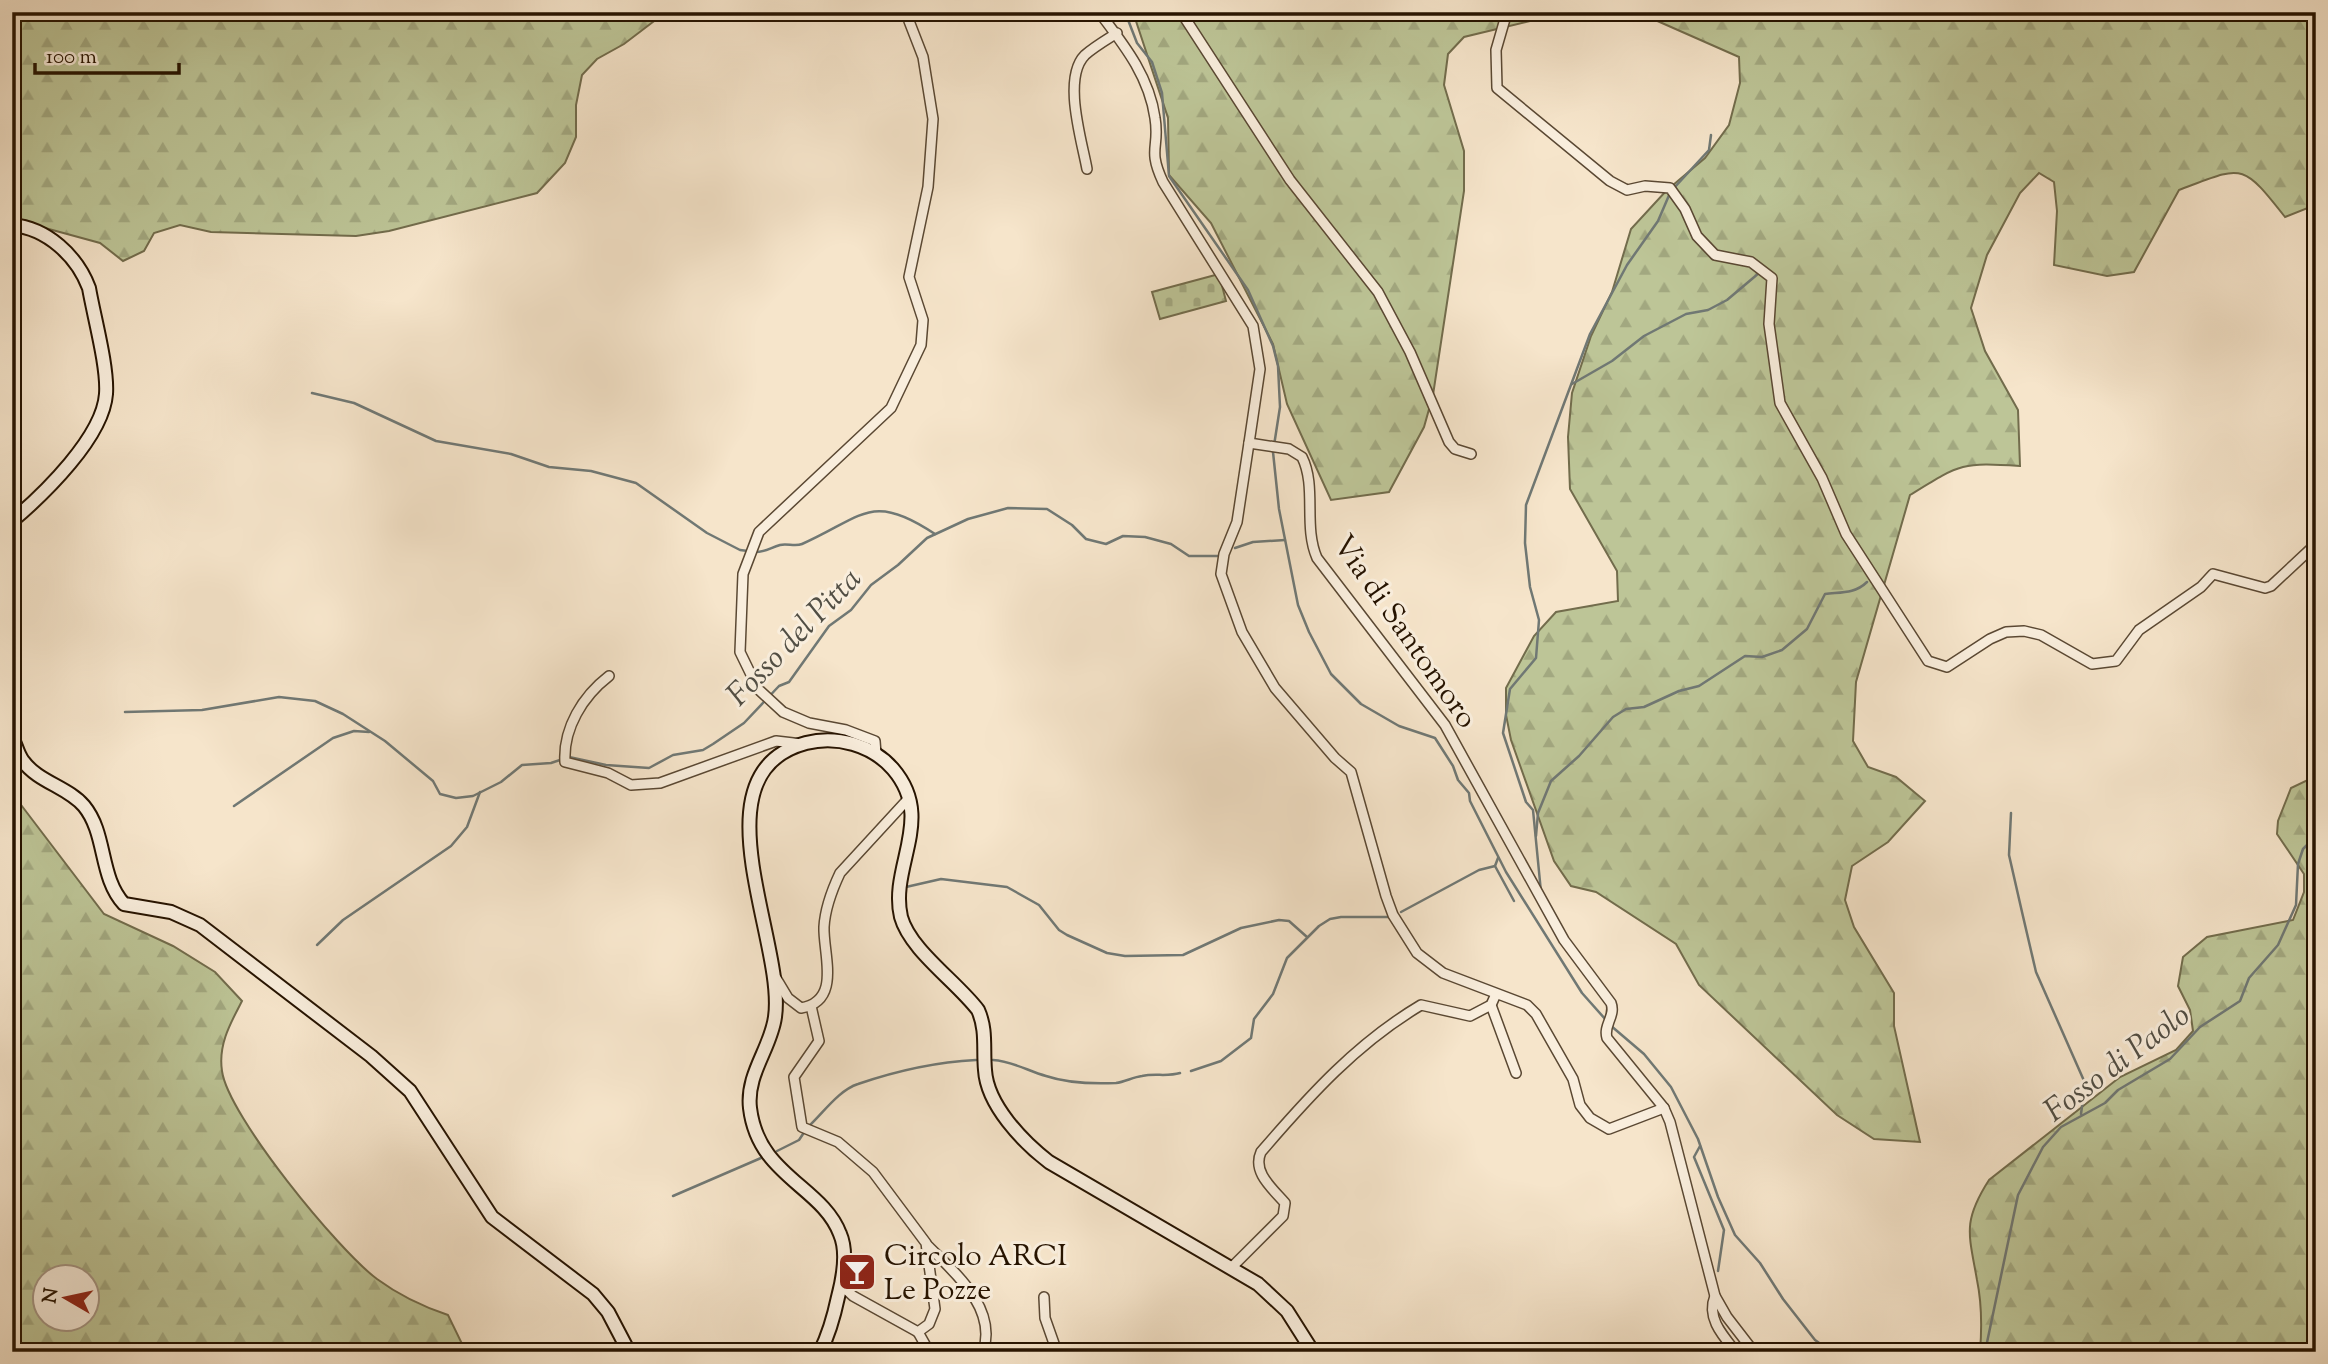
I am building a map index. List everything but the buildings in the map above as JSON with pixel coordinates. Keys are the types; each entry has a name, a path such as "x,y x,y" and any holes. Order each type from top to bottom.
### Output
{"main road":[{"path":"12,225 46,235 67,253 83,273 89,288 106,391 98,421 72,459 47,490 12,521"},
{"path":"12,737 22,760 31,770 83,805 97,832 111,886 124,905 172,912 200,925 392,1074 422,1107 492,1217 593,1294 608,1312 629,1352"},
{"path":"820,1352 833,1320 841,1285 844,1250 841,1235 823,1208 776,1166 762,1143 750,1107 751,1086 775,1017 774,974 748,820 752,799 765,773 786,752 816,741 852,743 876,754 893,768 909,798 912,832 901,888 901,917 914,941 978,1010 984,1022 987,1085 1006,1117 1034,1151 1049,1163 1258,1284 1287,1311 1313,1352"}],"street":[{"path":"876,754 875,741 846,730 809,723 783,712 758,689 740,652 743,574 759,532 891,408 921,345 923,320 909,277 928,187 933,119 923,57 909,20 910,12"},
{"path":"1099,12 1117,33 1143,75 1154,110 1156,128 1153,155 1157,170 1254,326 1260,362 1237,522 1224,554 1221,574 1242,632 1275,688 1335,758 1351,772 1386,896 1393,915 1417,953 1443,973 1527,1005 1536,1014 1573,1079 1580,1105 1598,1124 1609,1129 1664,1108"},
{"path":"1181,12 1290,180 1378,292 1410,352 1449,442 1455,449 1472,454"},
{"path":"1507,12 1496,50 1497,88 1610,181 1627,190 1645,186 1670,188 1697,236 1715,256 1751,262 1772,278 1769,324 1780,403 1822,478 1846,534 1928,660 1947,667 1990,639 2006,632 2024,631 2041,635 2092,664 2116,661 2139,630 2201,587 2213,574 2265,587 2280,578 2316,544"},
{"path":"1087,169 1073,89 1075,72 1084,56 1117,33"},
{"name":"Via di Santomoro","path":"1249,443 1289,449 1300,454 1306,465 1311,540 1317,558 1445,725 1561,933 1611,1003 1612,1014 1606,1029 1610,1044 1664,1108 1670,1122 1715,1296 1727,1317 1754,1352"},
{"path":"609,676 589,691 581,702 564,748 565,762 577,767 593,768 631,785 660,783 776,741 802,744"},
{"path":"909,798 840,873 834,886 824,924 829,979 811,1006 819,1041 797,1070 793,1084 805,1129 838,1142 873,1172 926,1243 970,1289 984,1322 983,1352"},
{"path":"774,974 795,1006 811,1006"},
{"path":"1232,1267 1283,1216 1285,1203 1259,1171 1257,1161 1261,1152 1336,1067 1358,1052 1385,1026 1421,1005 1470,1016 1491,1005 1496,993"},
{"path":"1491,1005 1516,1073"},
{"path":"918,1332 929,1324 935,1309 926,1243"},
{"path":"841,1285 853,1296 918,1332 927,1348 943,1352"},
{"name":"Via di Santomoro","path":"1715,1296 1711,1307 1713,1318 1737,1352"},
{"path":"1044,1297 1045,1318 1057,1352"}],"green space":[{"path":"12,12 666,12 624,44 597,59 582,75 576,105 576,137 565,163 537,193 389,231 356,236 211,232 180,225 154,233 144,251 123,261 100,243 12,219"},
{"path":"1133,12 1567,12 1464,37 1448,54 1444,85 1464,151 1464,191 1433,395 1424,427 1389,492 1331,500 1287,404 1273,344 1211,223 1169,175 1168,118"},
{"path":"1637,12 2316,12 2316,210 2310,207 2285,217 2249,178 2229,173 2216,176 2179,190 2134,272 2107,276 2054,265 2057,211 2054,182 2039,173 2020,193 1987,255 1971,308 1985,351 2018,410 2020,466 1985,464 1962,467 1910,495 1856,682 1853,741 1868,767 1896,777 1925,801 1888,842 1852,866 1845,900 1854,927 1894,993 1894,1026 1920,1142 1874,1139 1837,1115 1699,985 1676,944 1596,892 1571,886 1554,861 1511,740 1506,715 1506,688 1534,636 1556,612 1618,601 1617,571 1570,489 1568,437 1572,393 1591,336 1612,292 1631,229 1666,191 1705,158 1729,125 1740,83 1739,57"},
{"path":"1219,274 1226,301 1160,319 1152,292"},
{"path":"2316,776 2316,1352 1980,1352 1981,1307 1970,1229 1980,1194 1989,1180 2120,1077 2176,1050 2193,1031 2190,1010 2178,986 2183,957 2207,937 2293,920 2304,892 2304,874 2277,834 2278,821 2291,788"},
{"path":"12,793 104,914 173,946 215,972 242,1001 226,1035 221,1061 229,1092 243,1119 287,1181 360,1264 377,1279 411,1300 448,1315 466,1352 12,1352"}],"waterway":[{"path":"1125,12 1137,43 1152,62 1162,93 1169,176 1248,290 1273,346 1278,366 1280,407 1273,452 1279,509 1298,605 1309,632 1331,674 1361,704 1399,726 1435,738 1453,766 1458,780 1469,793 1470,801 1506,872 1582,993 1606,1020"},
{"path":"1674,188 1709,150 1711,135"},
{"path":"1541,892 1533,810 1526,802 1503,733 1510,689 1536,658 1539,620 1530,587 1525,543 1526,505 1590,334 1627,265 1658,221 1670,193"},
{"path":"1572,384 1612,361 1644,336 1686,314 1708,310 1727,300 1759,273"},
{"path":"312,393 354,403 436,441 511,454 549,467 591,471 636,483 707,533 740,550 748,551"},
{"name":"Fosso del Pitta","path":"125,712 202,710 279,697 315,701 343,714 385,741 433,781 440,794 456,798 473,796 501,782 522,765 551,763 569,757 606,765 649,768 673,755 703,750 744,723 779,686 789,682 829,626 851,610 871,585 927,538 968,519 1008,508 1047,509 1072,525 1086,539 1106,544 1123,536 1145,537 1171,544 1189,556 1218,556"},
{"path":"755,552 783,545 802,544 854,518 881,511 913,521 935,534"},
{"name":"Fosso del Pitta","path":"1235,548 1253,542 1285,540"},
{"path":"1536,836 1538,813 1551,781 1579,756 1613,717 1626,709 1644,707 1679,691 1699,686 1745,656 1762,657 1782,650 1807,629 1825,594 1852,591 1867,582"},
{"path":"234,806 333,738 354,731 369,732"},
{"path":"317,945 343,920 451,846 467,827 480,792"},
{"path":"2011,813 2009,855 2022,912 2036,972 2085,1083 2081,1114"},
{"name":"Fosso di Paolo","path":"1985,1352 2018,1195 2043,1147 2061,1127 2105,1103 2118,1090 2170,1059 2200,1027 2240,1001 2249,978 2278,945 2296,905 2298,864 2303,849 2316,836"},
{"path":"1498,858 1495,866 1514,901"},
{"path":"1401,912 1479,870 1495,866"},
{"path":"906,887 941,879 1007,887 1039,905 1059,930 1067,935 1107,953 1125,956 1183,955 1241,928 1279,920 1289,921 1307,937"},
{"path":"1191,1071 1221,1061 1251,1038 1254,1019 1273,994 1287,958 1319,926 1330,919 1341,917 1388,917"},
{"path":"1610,1025 1644,1054 1671,1087 1698,1139 1718,1197 1735,1235 1760,1263 1783,1299 1815,1340 1832,1352"},
{"path":"809,1126 838,1096 858,1084 916,1068 976,1060"},
{"path":"993,1060 1081,1083 1116,1083 1147,1075 1180,1073"},
{"path":"777,1151 799,1140 805,1131"},
{"path":"1700,1146 1694,1157 1724,1230 1718,1271"},
{"path":"673,1196 761,1158"},
{"path":"1719,1321 1733,1341"},
{"path":"2308,1352 2316,1342"}],"place":[{"name":"Circolo ARCI Le Pozze","path":"857,1272"}]}
